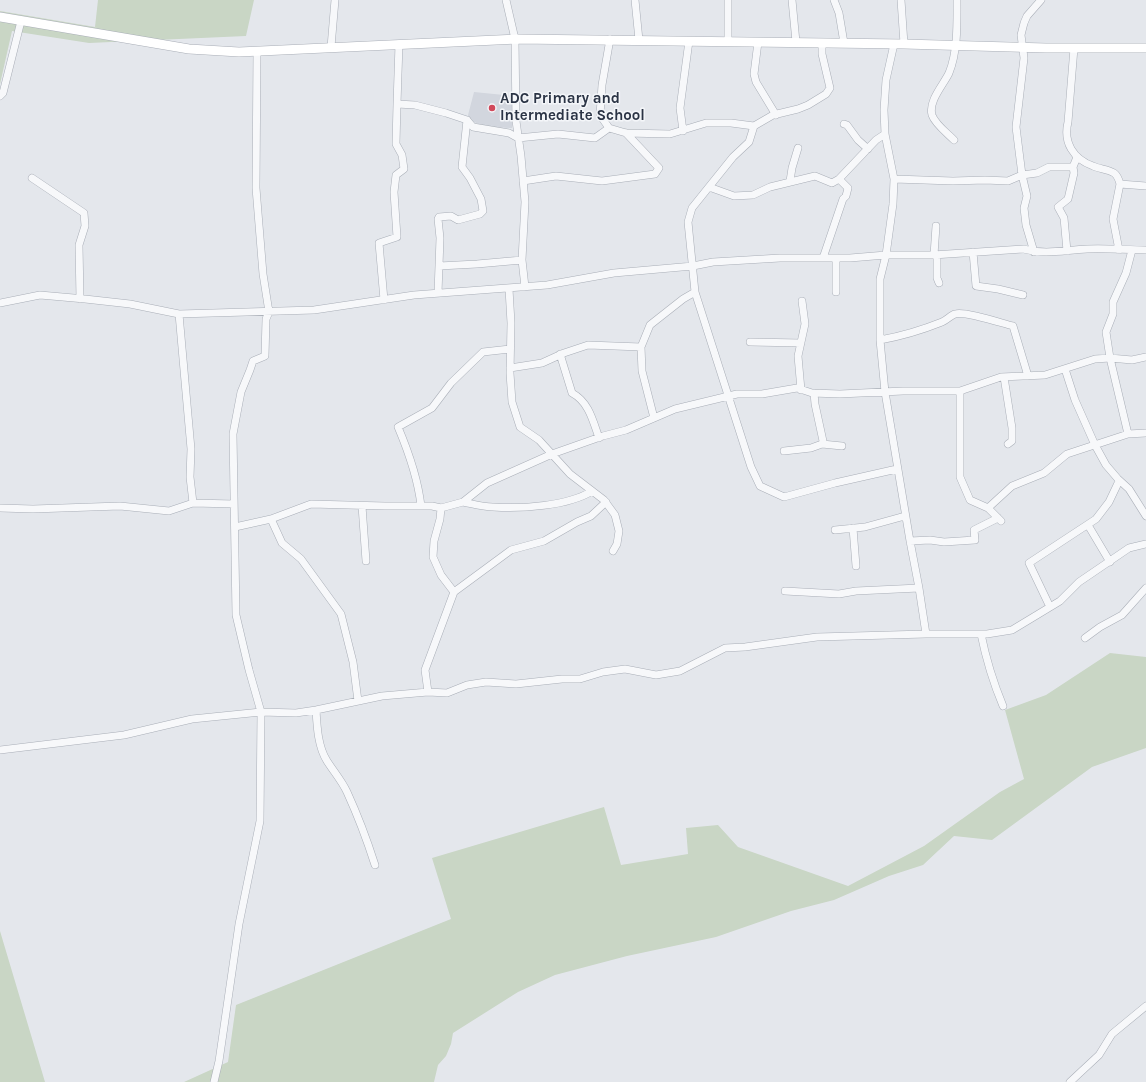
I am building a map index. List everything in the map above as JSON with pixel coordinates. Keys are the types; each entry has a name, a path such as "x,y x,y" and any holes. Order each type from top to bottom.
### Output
{"main road":[{"path":"0,18 189,50 239,52 515,39 610,39 1074,48 1146,48"}],"street":[{"path":"331,47 335,0"},
{"path":"506,0 515,39 516,121 525,202 522,260 525,287"},
{"path":"635,0 638,40"},
{"path":"728,0 728,41"},
{"path":"792,0 796,42"},
{"path":"834,0 839,13 844,43"},
{"path":"901,0 904,44"},
{"path":"954,140 936,122 932,116 932,111 939,88 949,73 956,45 958,0"},
{"path":"1034,252 1026,225 1024,208 1027,196 1022,175 1016,127 1024,58 1021,35 1027,16 1041,0"},
{"path":"0,96 3,93 21,21"},
{"path":"610,39 602,85 600,115 609,128 626,133 670,134 706,123 732,123 754,126 776,114 798,109 826,94 830,88 822,54 822,43"},
{"path":"683,131 680,108 689,41"},
{"path":"758,42 754,74 756,82 776,114"},
{"path":"384,300 379,243 397,237 394,192 396,175 404,169 402,155 396,144 399,44"},
{"path":"894,44 886,80 884,110 885,134 894,179 886,255 880,279 880,340 885,392 897,469 926,634"},
{"path":"1074,48 1066,132 1068,144 1077,156 1091,166 1114,173 1118,178 1120,184 1113,219 1119,250"},
{"path":"214,1082 219,1062 239,924 260,821 261,712 236,615 233,434 242,392 250,370 254,362 265,356 266,319 269,312 263,274 256,188 257,51"},
{"path":"397,104 414,105 446,113 467,120 473,127 509,133 518,138 558,134 595,138 609,128"},
{"path":"438,293 440,238 438,218 451,216 458,220 480,214 483,211 481,199 470,178 462,167 467,120"},
{"path":"844,124 847,125 858,140 868,149"},
{"path":"754,126 749,142 733,158 692,208 688,222 695,292 727,396 751,467 760,486 784,497 835,483 897,469"},
{"path":"523,181 556,176 602,181 655,174 659,168 626,133"},
{"path":"709,187 734,196 753,195 770,187 815,176 832,183 840,179 876,140 885,134"},
{"path":"790,181 798,148"},
{"path":"1067,251 1064,218 1058,207 1068,199 1074,173 1073,167 1077,156"},
{"path":"894,179 1008,181 1022,175 1037,173 1049,167 1073,167"},
{"path":"32,178 84,213 85,226 79,245 80,298"},
{"path":"823,258 848,188 840,179"},
{"path":"1120,184 1146,186"},
{"path":"936,226 938,283"},
{"path":"0,303 40,296 80,298 130,304 179,314 314,310 438,293 479,289 509,289 547,285 638,270 693,266 713,262 780,258 850,258 886,255 936,255 1023,249 1034,252 1049,253 1088,249 1146,250"},
{"path":"1128,434 1110,358 1106,332 1113,314 1113,302 1126,273 1132,250"},
{"path":"973,252 976,286 1023,295"},
{"path":"836,258 836,292"},
{"path":"439,266 522,260"},
{"path":"509,289 512,402 520,427 538,440 570,474 606,502 615,515 619,531 617,544 613,551"},
{"path":"654,418 642,371 642,347 650,325 683,299 695,292"},
{"path":"801,390 798,356 805,324 802,301"},
{"path":"880,340 905,335 937,324 956,313 971,315 1012,326 1028,376"},
{"path":"179,314 191,449 190,477 192,503"},
{"path":"750,342 801,343"},
{"path":"510,368 542,362 560,354 588,345 642,347"},
{"path":"421,506 412,462 398,427 432,408 451,383 483,352 510,349"},
{"path":"560,354 572,393 580,397 591,413 599,438"},
{"path":"235,527 271,519 311,504 421,506 441,508 463,502 487,483 552,454 626,430 675,409 737,394 762,394 798,388 814,393 840,394 960,390 1004,377 1045,375 1095,359 1110,358 1132,360 1146,357"},
{"path":"1065,369 1075,400 1095,445 1106,465 1129,489 1146,516"},
{"path":"1004,377 1012,428 1012,441 1008,444"},
{"path":"910,541 930,540 944,542 975,540 974,530 1000,519 988,508 970,500 960,477 960,390"},
{"path":"814,393 823,441 822,444"},
{"path":"988,508 1012,486 1044,473 1068,454 1128,434 1146,433"},
{"path":"784,451 810,448 822,444 842,446"},
{"path":"1050,607 1029,563 1096,519 1109,502 1120,481"},
{"path":"463,502 492,507 518,508 561,502 586,495 592,491"},
{"path":"428,692 425,670 454,592 511,550 544,541 577,522 591,516 606,502"},
{"path":"0,508 33,509 120,506 169,511 192,503 234,504"},
{"path":"362,506 366,561"},
{"path":"441,508 440,519 434,541 433,557 441,575 454,592"},
{"path":"835,530 865,527 905,516"},
{"path":"271,519 282,543 301,559 340,614 353,662 358,701"},
{"path":"1088,525 1110,562"},
{"path":"853,528 856,566"},
{"path":"0,750 124,735 192,719 261,712 296,713 382,696 428,692 447,693 467,685 486,682 516,684 562,679 580,679 603,672 625,669 656,675 680,671 725,648 745,647 817,637 982,634 1012,630 1060,601 1079,582 1129,548 1146,544"},
{"path":"784,590 839,594 856,591 919,588"},
{"path":"1085,638 1100,627 1122,615 1146,588"},
{"path":"982,634 985,655 1003,706"},
{"path":"316,710 321,746 327,761 347,791 365,835 375,865"},
{"path":"1070,1082 1099,1055 1112,1034 1146,1006"}],"shaded area":[{"name":"ADC Primary and Intermediate School","path":"474,92 514,96 512,128 486,127 467,119"}],"green space":[{"path":"98,0 254,0 246,36 89,43 12,31 0,84 0,11 95,27"},
{"path":"1110,653 1146,657 1146,748 1092,767 992,840 954,836 923,865 889,876 834,900 791,911 716,937 627,956 555,975 518,992 453,1033 451,1044 446,1056 438,1065 434,1082 184,1082 228,1062 236,1005 451,919 432,858 604,807 621,865 688,854 686,828 718,825 738,847 848,886 924,846 1000,792 1024,779 1005,710 1046,695"},
{"path":"0,931 45,1082 0,1082"}],"place":[{"name":"ADC Primary and Intermediate School","path":"492,108"}]}
